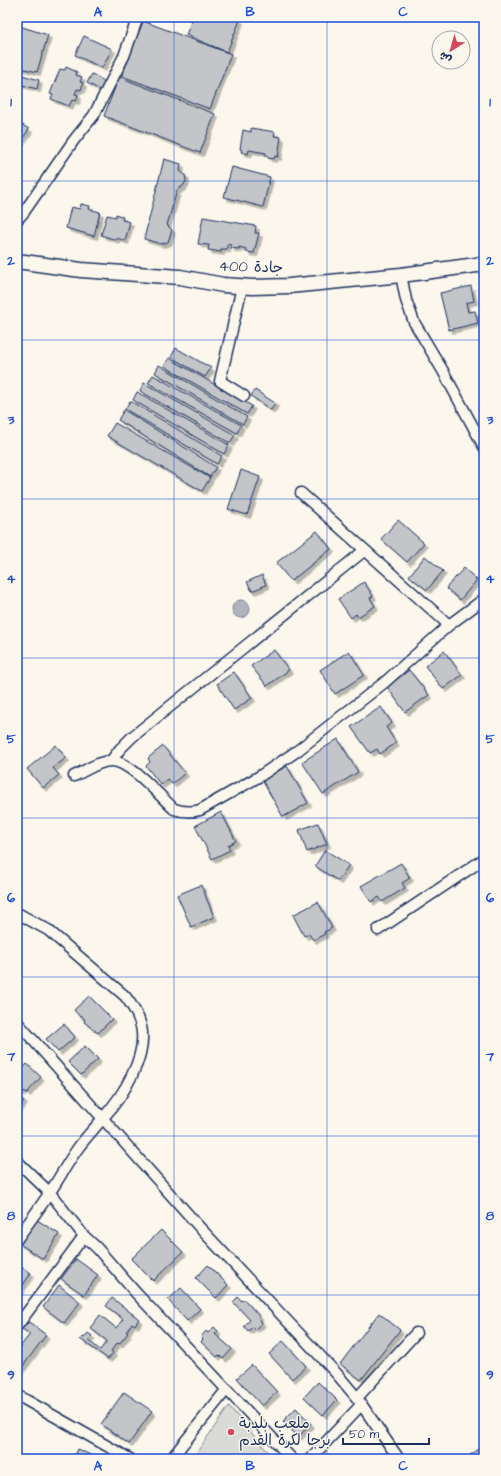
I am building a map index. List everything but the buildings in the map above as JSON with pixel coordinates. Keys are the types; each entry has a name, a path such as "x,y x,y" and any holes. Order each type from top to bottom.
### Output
{"main road":[{"name":"جادة 400","path":"17,261 81,270 180,277 242,287 290,286 400,275 484,264"}],"street":[{"path":"17,220 74,140 94,115 124,56 138,17"},
{"path":"400,275 406,300 414,322 443,371 484,447"},
{"path":"242,287 220,381 244,396"},
{"path":"301,493 449,625"},
{"path":"74,776 111,761 132,737 365,550"},
{"path":"111,761 121,763 134,771 174,809 182,812 200,810 260,776 296,751 385,682 449,625 484,599"},
{"path":"378,930 484,859"},
{"path":"17,913 48,930 125,996 134,1009 140,1025 142,1036 135,1069 126,1089 78,1148 50,1193 17,1239"},
{"path":"17,1022 202,1230 338,1374 359,1401 399,1459"},
{"path":"17,1161 50,1193 84,1236 97,1248 136,1293 292,1459"},
{"path":"17,1326 84,1236"},
{"path":"310,1459 416,1333"},
{"path":"171,1459 227,1389"},
{"path":"17,1395 130,1459"}],"shaded area":[{"path":"237,600 245,600 250,605 248,616 245,618 237,618 232,613 232,605"},
{"name":"ملعب بلدبة برجا لكرة القدم","path":"229,1406 274,1459 192,1459"}],"place":[{"name":"ملعب بلدبة برجا لكرة القدم","path":"231,1432"}]}
